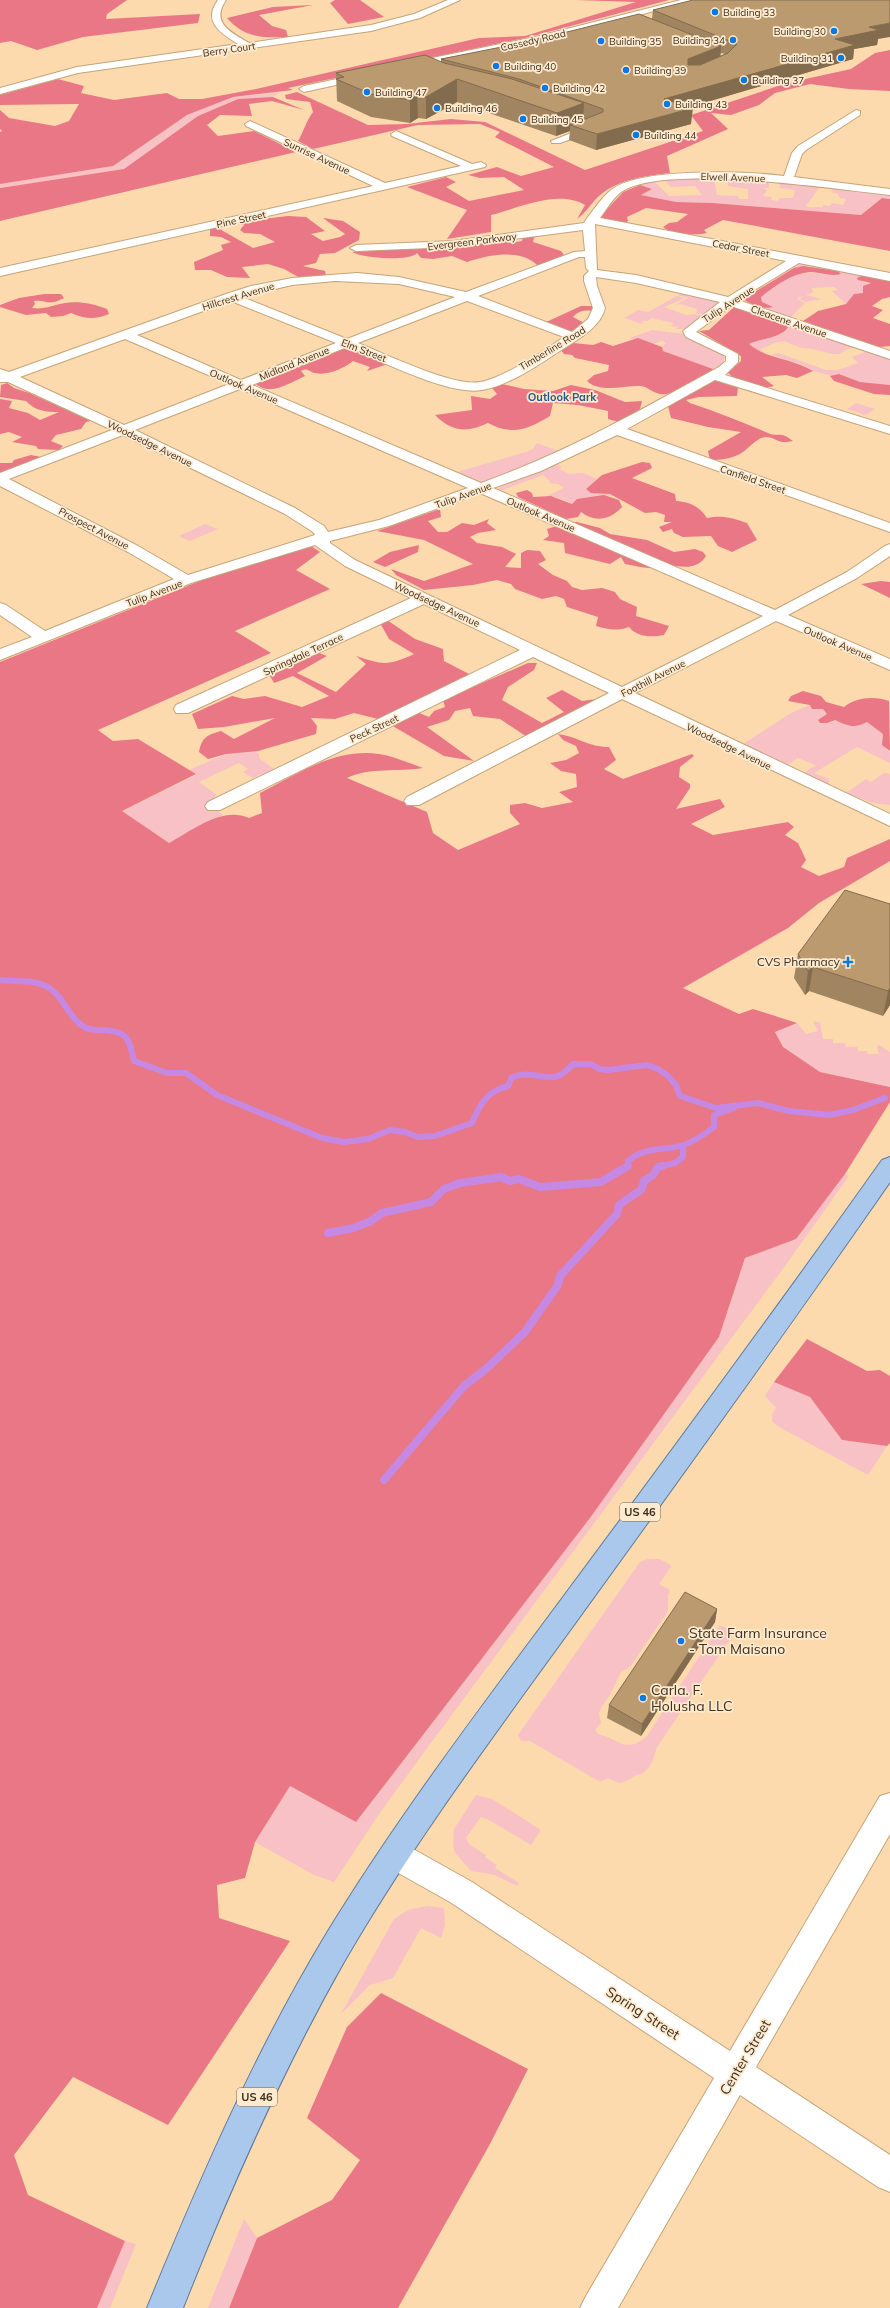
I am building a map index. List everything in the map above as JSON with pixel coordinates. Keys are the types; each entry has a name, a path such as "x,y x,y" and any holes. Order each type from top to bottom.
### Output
{"main road":[{"name":"US 46","path":"165,2308 204,2213 274,2062 308,1996 363,1904 456,1765 880,1190 890,1165"}],"street":[{"path":"222,0 215,10 216,21 224,31 248,46"},
{"name":"Berry Court","path":"0,91 78,70 376,26 417,16 456,0"},
{"name":"Cassedy Road","path":"395,69 535,40 691,0"},
{"path":"623,18 641,23"},
{"path":"410,66 427,73"},
{"path":"304,89 372,74"},
{"path":"788,179 798,153 802,148 856,113"},
{"path":"556,141 566,139 596,126 583,121"},
{"name":"Sunrise Avenue","path":"250,124 386,187"},
{"name":"Pine Street","path":"0,272 476,166 396,134"},
{"name":"Elwell Avenue","path":"590,223 617,190 642,181 684,176 788,179 890,192"},
{"name":"Evergreen Parkway","path":"356,248 453,244 590,223"},
{"name":"Timberline Road","path":"478,387 493,383 574,337 588,327 599,312 598,304 590,283 590,277 593,273 589,254 590,223"},
{"name":"Cedar Street","path":"590,223 797,259 890,277"},
{"name":"Midland Avenue","path":"0,479 345,343 561,260 578,254 589,254"},
{"name":"Tulip Avenue","path":"0,654 186,580 322,538 384,523 482,489 549,463 616,430 714,376 730,364 733,359 732,354 688,332 730,301 797,259"},
{"name":"Cleacene Avenue","path":"593,273 636,279 730,301 890,355"},
{"name":"Hillcrest Avenue","path":"3,377 126,335 230,297 277,284 341,277 412,282 466,297 574,337"},
{"name":"Elm Street","path":"230,297 453,384 478,387"},
{"name":"Outlook Avenue","path":"126,335 890,665"},
{"path":"714,376 890,430"},
{"name":"Woodsedge Avenue","path":"3,377 123,430 290,511 319,529 323,545 341,558 890,822"},
{"name":"Canfield Street","path":"616,430 890,528"},
{"name":"Prospect Avenue","path":"0,479 134,549 186,580"},
{"name":"Foothill Avenue","path":"413,801 501,754 623,694 775,616 852,575 890,549"},
{"name":"Springdale Terrace","path":"182,709 424,598"},
{"path":"0,608 43,637"},
{"name":"Peck Street","path":"214,806 534,650"},
{"name":"Center Street","path":"598,2308 890,1806"},
{"name":"Spring Street","path":"395,1855 461,1892 890,2175"}],"shaded area":[{"path":"0,0 127,0 107,14 106,19 200,14 198,23 83,37 37,50 11,41 0,43"},
{"path":"335,0 360,0 384,17 348,24 330,3"},
{"path":"575,0 669,0 529,37 288,88 293,90 233,97 187,115 113,166 0,184 0,132 2,131 0,129 0,110 9,118 55,126 69,121 79,104 0,105 0,95 58,79 84,86 81,93 114,100 167,93 179,99 202,99 256,89 479,38 525,36 636,2"},
{"path":"313,5 259,15 272,26 286,30 288,37 262,37 247,33 240,30 227,18 273,7"},
{"path":"890,50 890,91 849,89 810,84 775,93 759,105 731,115 711,113 728,129 667,156 670,173 633,179 607,190 599,196 577,219 585,205 563,199 538,201 491,215 491,232 447,239 467,210 407,187 446,177 456,182 446,187 469,201 524,190 504,177 480,178 468,175 497,167 521,176 554,167 495,137 500,132 480,124 418,125 313,149 298,141 313,112 310,102 286,99 285,95 297,92 368,125 407,124 451,119 485,122 585,170 703,131 691,115 787,83 851,69 875,53"},
{"path":"280,93 273,97 238,99 198,116 124,169 0,188 0,184 113,166 187,115 233,97"},
{"path":"273,97 304,110 272,101 249,104 252,116 220,115 207,125 218,136 254,131 296,152 0,221 0,188 124,169 198,116 238,99"},
{"path":"714,179 717,195 738,196 739,199 748,199 748,189 728,186 727,179 769,180 769,188 763,188 767,190 763,196 772,197 771,200 778,201 780,198 793,198 795,190 780,188 779,181 821,185 806,206 808,207 823,207 823,205 830,206 832,203 843,205 846,199 840,198 838,194 831,192 835,187 890,195 890,199 882,198 861,215 713,203 676,202 640,195 652,189 640,185 654,181 669,196 702,195 695,186 671,187 664,180"},
{"path":"640,185 652,189 641,195 676,202 713,203 861,215 882,198 890,199 890,251 723,220 704,230 707,233 677,233 663,227 669,223 677,222 688,214 646,208 627,217 628,221 624,223 598,219 623,192"},
{"path":"288,216 306,217 325,231 311,234 323,241 340,237 345,234 323,218 343,221 360,232 359,240 335,253 320,254 316,263 303,266 325,271 326,276 300,278 284,269 268,264 242,267 250,278 227,277 211,270 195,270 194,262 223,250 221,245 231,242 221,237 210,236 210,228 216,227 253,248 275,242 260,234 244,233 240,230 244,225 240,225 245,221"},
{"path":"537,236 534,238 533,242 561,251 564,255 538,266 531,260 513,255 494,255 467,262 452,256 433,259 421,258 417,253 412,256 385,258 365,256 352,252 464,246 506,240 509,243 522,241 523,237"},
{"path":"805,263 863,275 862,282 871,284 864,293 854,294 846,304 832,291 838,290 834,287 813,288 811,289 814,292 806,295 821,299 806,302 799,299 803,296 799,297 797,299 805,303 790,318 766,309 769,308 762,302 761,297 778,284 791,277 805,273 826,275 841,274 838,271 810,266 794,268 769,282 797,264"},
{"path":"803,266 838,271 841,274 833,275 810,272 790,277 761,297 762,302 773,307 770,308 758,306 743,299 794,268"},
{"path":"863,275 890,280 890,297 882,299 872,306 883,310 873,318 890,324 890,346 879,347 803,321 818,311 846,304 854,294 863,293 863,286 871,283 858,280 857,278"},
{"path":"685,291 721,302 706,315 696,313 697,309 680,304 675,305 688,298 678,295"},
{"path":"44,294 61,294 64,298 54,302 34,301 35,304 32,308 45,308 71,302 92,304 107,309 109,314 95,318 85,318 71,313 63,316 51,317 46,313 26,315 0,307 0,305 19,298"},
{"path":"677,296 685,298 664,307 686,315 694,314 704,316 685,329 676,329 678,327 671,326 674,323 651,318 647,321 640,321 644,322 642,324 624,318 638,310 648,312"},
{"path":"581,306 594,306 595,311 583,311 575,315 573,317 586,324 572,333 544,323"},
{"path":"733,308 741,308 789,324 787,329 778,335 749,344 763,353 797,363 813,371 797,378 786,375 762,377 774,386 761,388 750,386 738,381 728,373 741,361 741,356 699,331 709,330"},
{"path":"789,324 854,346 839,354 832,354 813,349 801,348 784,341 774,343 761,349 763,352 756,350 748,344 782,334"},
{"path":"652,330 684,334 720,352 724,357 724,362 713,369 663,351 662,347 666,343 662,341 650,345 630,338"},
{"path":"638,338 662,347 663,351 713,369 684,387 667,394 658,393 642,386 605,388 592,385 587,381 594,375 608,371 609,365 575,358 572,355 564,354 561,350 573,343 593,345 601,342 613,346"},
{"path":"342,348 358,351 388,364 367,371 370,367 353,361 341,369 320,374 303,370 301,371 305,376 273,389 261,387 255,383"},
{"path":"868,351 890,358 890,385 860,382 839,374 832,376 813,371 804,365 772,355 778,353 826,370 838,370 858,363 852,357"},
{"path":"839,374 860,382 890,385 890,395 874,394 834,381 830,376"},
{"path":"715,380 738,387 737,396 699,397 686,400 690,403 772,434 785,436 793,441 783,442 766,437 759,439 738,455 724,459 710,460 708,451 741,432 708,427 671,418 668,406"},
{"path":"7,383 14,388 29,393 91,421 86,422 81,429 56,435 51,441 63,446 59,450 38,449 36,446 12,442 22,437 9,432 0,434 0,399 12,401 9,408 28,413 40,420 59,412 41,410 33,407 26,401 0,397 1,385"},
{"path":"502,384 524,389 553,391 571,385 595,390 625,402 642,401 639,413 619,422 608,419 608,411 578,405 553,403 550,416 535,424 513,430 497,427 488,423 473,428 454,428 441,421 435,415 472,410 471,396 490,399 497,394 492,388"},
{"path":"856,403 875,409 866,415 847,409"},
{"path":"537,443 563,453 486,482 480,482 457,472 526,452 533,449"},
{"path":"31,455 41,457 39,461 0,474 0,463 12,463 14,460"},
{"path":"565,461 558,464 562,467 559,469 569,474 583,473 597,479 586,489 596,493 615,496 604,495 573,505 560,498 545,497 564,488 558,484 548,483 551,482 543,475 500,491 498,489 502,486"},
{"path":"642,462 650,463 652,468 632,478 675,494 676,501 694,505 701,510 707,518 727,518 747,523 757,540 732,552 718,546 711,536 683,537 674,533 672,529 663,532 659,527 672,522 664,522 665,515 656,512 645,513 610,494 591,493 586,489 602,475"},
{"path":"527,490 532,493 533,497 551,496 572,504 577,499 604,495 619,500 622,507 607,517 597,519 581,512 578,517 566,519 518,497 516,493"},
{"path":"440,509 441,517 428,521 438,532 447,532 462,523 474,525 489,519 487,523 496,530 478,533 470,537 477,543 502,547 516,554 505,567 521,568 521,553 527,550 540,551 546,560 538,564 553,575 567,581 572,587 582,590 602,588 615,592 620,599 637,607 636,616 669,626 664,635 645,636 633,631 629,627 609,629 596,626 598,617 567,607 564,599 556,596 542,599 515,589 511,584 497,580 473,585 424,590 396,575 391,569 424,581 473,564 424,540 377,531"},
{"path":"577,522 600,528 610,534 647,540 674,552 695,549 703,552 706,556 698,564 688,567 666,564 646,568 625,564 621,557 610,564 565,553 564,543 543,540 549,536 547,529"},
{"path":"205,524 218,529 190,541 179,536"},
{"path":"419,545 418,552 385,567 373,562 390,552"},
{"path":"311,546 320,552 296,570 330,589 235,631 271,653 98,730 113,741 138,739 196,774 122,811 169,843 198,826 218,817 239,815 249,818 262,813 260,793 317,764 347,755 363,753 379,754 423,768 365,772 347,778 427,812 433,833 458,850 520,824 510,813 510,805 525,803 542,808 573,802 559,792 577,787 576,774 561,771 550,763 566,760 579,753 576,746 563,740 558,734 572,737 589,744 609,747 616,760 604,769 623,779 692,754 694,756 680,767 679,777 690,784 690,788 676,809 720,799 725,807 691,824 713,835 788,822 794,827 785,835 798,843 806,860 801,867 819,876 844,867 847,858 890,839 890,861 819,903 788,928 683,988 739,1014 753,1009 797,1023 775,1032 783,1047 820,1072 890,1087 890,1102 845,1174 796,1239 745,1258 719,1337 590,1518 356,1822 290,1786 255,1842 245,1878 217,1885 219,1918 290,1941 168,2125 73,2077 14,2155 28,2195 125,2241 97,2308 0,2308 0,662 207,578"},
{"path":"881,581 890,582 890,598 861,584"},
{"path":"387,620 415,639 443,649 444,661 469,674 459,684 378,719 354,713 335,719 311,718 317,726 316,734 258,751 226,754 208,759 199,752 206,737 212,734 221,731 234,739 275,718 224,727 198,729 192,714 232,696 244,699 265,696 302,707 329,696 293,676 274,683 270,676 319,653 327,656 297,673 336,692 366,664 356,656 385,663 398,661 414,654 389,639 380,623"},
{"path":"528,663 537,663 534,670 508,687 502,700 542,723 564,712 546,698 562,690 582,701 605,698 527,737 500,719 473,716 470,708 455,711 449,720 427,727 474,761 444,756 391,725 417,712 429,717 434,711 445,707 443,700"},
{"path":"803,691 821,696 826,702 844,707 854,701 866,698 878,698 889,701 890,751 882,745 883,734 867,722 855,726 847,725 835,720 827,723 820,723 818,720 827,714 823,709 812,709 810,705 788,701 791,696"},
{"path":"810,705 823,709 827,714 828,723 835,720 847,725 855,726 867,722 883,734 882,740 888,751 890,751 890,763 857,747 814,773 829,779 829,786 802,774 816,765 798,758 786,766 743,744 791,713"},
{"path":"254,751 259,754 259,758 274,769 253,778 243,772 248,769 239,763 199,782 216,794 214,799 207,802 223,815 169,843 122,811 196,775 189,770 226,754"},
{"path":"884,773 890,774 890,805 873,803 846,793 866,779 871,782"},
{"path":"813,1021 820,1023 823,1039 833,1039 833,1043 845,1043 846,1047 857,1047 858,1051 867,1051 868,1054 879,1054 877,1046 879,1045 890,1052 890,1087 820,1072 783,1047 775,1032 797,1023 806,1034 818,1031"},
{"path":"845,1174 849,1176 785,1266 425,1751 379,1814 334,1882 314,1875 255,1842 290,1786 356,1822 590,1518 719,1337 745,1258 796,1239"},
{"path":"807,1339 867,1371 880,1370 890,1376 890,1443 887,1446 842,1440 810,1397 774,1382"},
{"path":"774,1382 810,1397 842,1440 887,1446 868,1475 779,1427 772,1421 772,1415 776,1408 765,1396"},
{"path":"648,1559 659,1559 669,1564 671,1567 659,1584 670,1590 668,1596 668,1611 630,1667 621,1672 610,1695 601,1708 599,1714 601,1723 595,1730 598,1734 606,1736 622,1744 628,1745 639,1742 647,1736 720,1625 735,1632 657,1747 647,1770 620,1783 608,1778 600,1782 530,1741 521,1741 518,1735 640,1562"},
{"path":"476,1795 492,1799 541,1830 531,1845 481,1817 466,1838 469,1844 486,1855 485,1857 497,1865 495,1868 519,1883 517,1886 495,1875 471,1871 455,1853 453,1845 454,1829"},
{"path":"427,1906 444,1908 445,1925 441,1938 421,1928 393,1978 370,1985 341,2014 394,1919 408,1910"},
{"path":"381,1993 528,2069 490,2144 398,2308 229,2308 257,2238 332,2200 360,2160 307,2118 347,2027"},
{"path":"244,2219 257,2238 229,2308 208,2308"},
{"path":"125,2241 136,2244 110,2308 97,2308"}],"building":[{"path":"693,0 890,0 890,23 869,27 879,30 835,39 855,45 664,99 693,108 597,134 570,125 603,112 603,109 519,79 441,59 527,42 639,14 721,46 688,59 688,65 700,65 728,53 737,44 653,10"},
{"path":"425,55 444,63 512,79 584,103 557,113 457,79 426,97 417,95 410,100 371,94 336,79 344,77 336,73"},
{"name":"CVS Pharmacy","path":"845,890 890,904 890,988 888,991 813,967 808,971 798,954"},
{"path":"685,1592 717,1609 642,1724 609,1705"}],"waterway":[{"path":"0,980 35,982 46,986 57,995 75,1019 86,1028 122,1034 128,1041 134,1061 167,1073 186,1073 217,1095 322,1138 344,1142 368,1139 390,1130 405,1132 418,1137 435,1136 472,1123 485,1099 495,1091 508,1086 512,1077 522,1075 545,1077 558,1076 565,1072 573,1064 591,1064 599,1069 608,1070 647,1065 658,1069 668,1076 676,1085 680,1096 716,1108 758,1103 789,1111 829,1115 853,1110 885,1098"},
{"path":"683,1145 703,1135 714,1127 714,1115 734,1108"},
{"path":"628,1166 628,1161 642,1153 683,1145"},
{"path":"658,1167 675,1163 683,1157 683,1145"},
{"path":"328,1233 354,1228 371,1221 382,1213 431,1202 444,1189 460,1183 501,1177 510,1181 519,1179 540,1187 601,1182 628,1166"},
{"path":"658,1167 662,1166"},
{"path":"384,1480 464,1386 487,1368 525,1332 558,1285 560,1276 617,1214 619,1205 642,1189 644,1181 653,1175 658,1167"}],"place":[{"name":"Building 33","path":"715,12"},
{"name":"Building 30","path":"834,31"},
{"name":"Building 34","path":"733,40"},
{"name":"Building 35","path":"601,41"},
{"name":"Building 31","path":"841,58"},
{"name":"Building 40","path":"496,66"},
{"name":"Building 39","path":"626,70"},
{"name":"Building 37","path":"744,80"},
{"name":"Building 42","path":"545,88"},
{"name":"Building 47","path":"367,92"},
{"name":"Building 43","path":"667,104"},
{"name":"Building 46","path":"437,108"},
{"name":"Building 45","path":"523,119"},
{"name":"Building 44","path":"636,135"},
{"name":"CVS Pharmacy","path":"848,962"},
{"name":"State Farm Insurance - Tom Maisano","path":"681,1641"},
{"name":"Carla. F. Holusha LLC","path":"643,1698"}],"district":[{"name":"Outlook Park","path":"562,397"}]}
